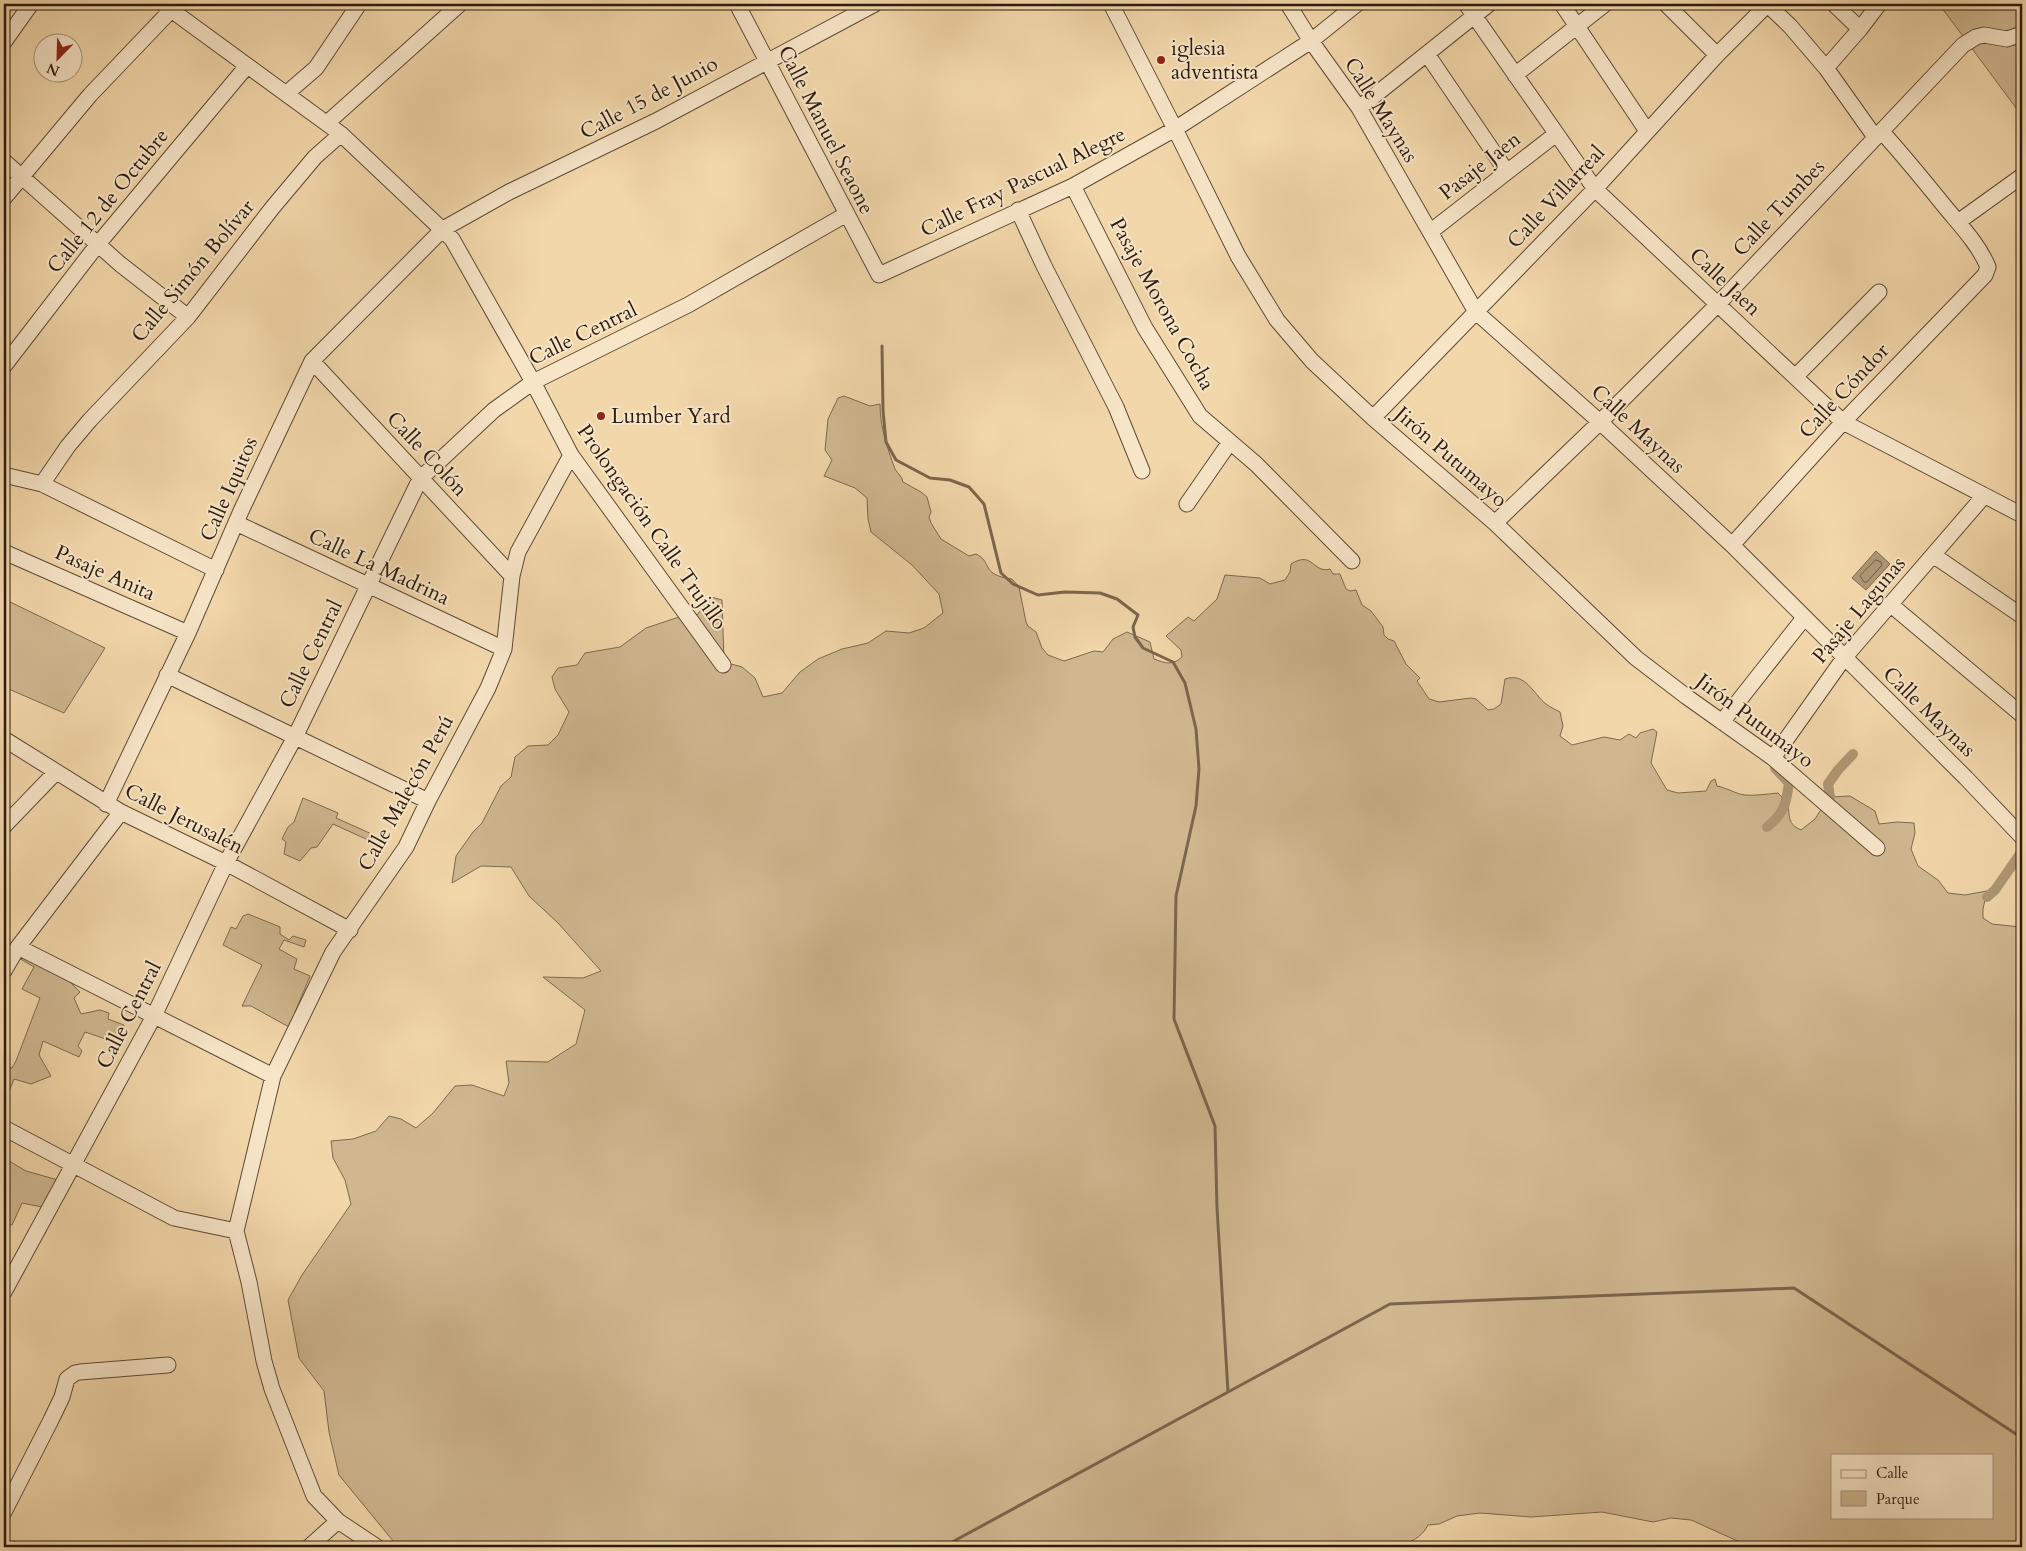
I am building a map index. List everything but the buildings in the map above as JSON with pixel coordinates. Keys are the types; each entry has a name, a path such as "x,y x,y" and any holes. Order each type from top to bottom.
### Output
{"street":[{"path":"4,42 31,4"},
{"path":"287,93 316,68 359,4"},
{"path":"327,123 460,4"},
{"name":"Calle Manuel Seaone","path":"737,4 878,276"},
{"name":"Calle 15 de Junio","path":"443,229 509,192 656,121 766,60 875,4"},
{"name":"Jirón Putumayo","path":"1110,4 1238,256 1277,320 1312,361 1374,418 1495,523 1636,658 1773,758 1877,848"},
{"name":"Calle Maynas","path":"1288,4 1311,41 1359,108 1476,312 1600,422 1732,545 1966,778 2022,837"},
{"name":"Calle Fray Pascual Alegre","path":"878,276 1073,186 1175,129 1311,41 1357,4"},
{"path":"1359,108 1427,54 1471,9 1489,4"},
{"path":"1562,4 1647,132"},
{"path":"1515,75 1605,4"},
{"path":"1666,4 1717,55"},
{"path":"1767,4 1790,26 1879,134 1904,156 1958,222 2022,176"},
{"name":"Calle Villarreal","path":"1374,418 1767,4"},
{"path":"1834,4 1860,29"},
{"path":"1826,68 1879,4"},
{"path":"4,198 90,95 171,6"},
{"name":"Prolongación Calle Trujillo","path":"171,6 248,66 341,134 452,238 533,382 571,455 723,665"},
{"name":"Calle Jaen","path":"1471,9 1594,188 1843,422 2022,515"},
{"name":"Calle Tumbes","path":"1495,523 1600,422 1718,304 1963,45 1976,37 1984,35 2007,39 2022,34"},
{"path":"1427,54 1507,172"},
{"name":"Calle 12 de Octubre","path":"4,366 98,244 248,66"},
{"name":"Calle Simón Bolívar","path":"42,484 68,446 90,420 188,317 273,207 315,157 341,134"},
{"name":"Pasaje Jaen","path":"1430,232 1556,134"},
{"path":"4,161 120,264 188,317"},
{"name":"Pasaje Morona Cocha","path":"1073,186 1145,328 1200,416 1256,464 1352,561"},
{"path":"1018,210 1044,266 1116,407 1142,471"},
{"name":"Calle Central","path":"4,1292 154,1016 226,863 295,737 420,479 494,410 533,382 688,305 845,215"},
{"name":"Calle Cóndor","path":"1732,545 1843,422 1984,275 1988,267 1984,258 1958,222"},
{"name":"Calle Iquitos","path":"106,804 188,633 236,523 312,361 443,229"},
{"path":"1795,377 1878,292"},
{"name":"Calle Colón","path":"312,361 512,576"},
{"path":"1187,504 1230,442"},
{"name":"Calle Malecón Perú","path":"236,1231 273,1076 333,952 406,847 428,801 488,688 504,649 512,576 518,552 571,455"},
{"path":"5,478 42,484 216,570"},
{"name":"Pasaje Lagunas","path":"1773,758 1844,658 1984,496"},
{"name":"Calle La Madrina","path":"236,523 504,649"},
{"name":"Pasaje Anita","path":"4,552 188,633"},
{"path":"1934,555 2022,616"},
{"path":"1890,604 2022,715"},
{"path":"1722,722 1804,618"},
{"path":"167,675 428,801"},
{"name":"Calle Jerusalén","path":"4,739 106,804 226,863 350,930"},
{"path":"4,826 56,772"},
{"path":"4,971 18,947 121,812"},
{"path":"18,947 273,1076"},
{"path":"4,1128 174,1218 236,1231 249,1282 264,1361 272,1389 314,1496 338,1521 377,1547"},
{"path":"4,1512 51,1420 62,1397 67,1380 71,1375 80,1372 168,1365"},
{"path":"309,1547 338,1521"}],"green space":[{"path":"1939,4 2022,4 2022,116"},
{"path":"844,396 870,406 880,404 883,429 895,469 903,482 927,497 931,512 929,517 931,523 941,539 969,556 976,554 981,557 995,575 1012,579 1019,587 1026,622 1036,632 1042,648 1048,655 1064,661 1094,651 1103,652 1113,639 1127,632 1150,642 1154,659 1175,662 1182,657 1181,650 1166,636 1188,617 1194,621 1217,599 1225,575 1260,578 1270,584 1285,580 1290,572 1291,564 1298,560 1309,561 1324,570 1330,569 1333,574 1340,574 1346,589 1350,591 1356,590 1362,605 1371,611 1383,627 1384,635 1394,641 1406,664 1420,678 1417,681 1429,699 1439,702 1471,698 1476,699 1488,710 1494,709 1501,704 1505,679 1512,678 1524,681 1541,700 1560,712 1563,726 1560,736 1572,745 1604,737 1620,740 1629,734 1636,738 1640,733 1653,729 1657,732 1651,763 1667,790 1678,793 1706,791 1711,781 1715,779 1717,786 1742,794 1778,793 1787,802 1791,821 1801,830 1815,819 1829,797 1850,796 1875,811 1879,824 1914,823 1915,833 1911,849 1918,866 1938,880 1948,893 1965,895 1987,891 1983,918 1992,924 2020,927 2022,931 2022,1547 1751,1547 1691,1520 1671,1518 1653,1522 1602,1512 1531,1517 1480,1513 1457,1516 1439,1524 1428,1525 1414,1539 1395,1547 398,1547 339,1475 329,1432 324,1391 299,1358 288,1300 302,1275 351,1204 345,1180 333,1158 331,1141 353,1139 376,1131 389,1116 401,1119 416,1128 433,1113 455,1086 472,1085 504,1096 509,1083 506,1061 548,1062 576,1044 585,1010 543,977 583,978 601,971 558,923 529,896 511,867 481,866 452,883 456,856 482,823 501,786 511,777 515,757 528,746 548,745 558,735 569,712 555,689 552,677 558,668 577,665 585,653 620,647 646,628 676,618 697,615 711,597 722,600 724,662 742,667 755,678 763,697 782,693 800,672 818,659 842,649 868,643 886,631 909,633 924,628 943,613 939,594 912,565 871,532 867,498 855,488 824,476 832,460 825,450 828,419 838,398"},
{"path":"4,599 105,648 64,713 4,687"},
{"path":"303,798 338,813 336,818 383,839 379,845 333,824 317,847 311,848 300,861 284,854 286,842 282,839 288,827 294,822"},
{"path":"248,914 280,927 280,934 289,940 293,936 306,940 304,947 284,940 279,949 297,959 294,969 310,976 289,1027 251,1006 242,1006 262,965 223,945 231,927 236,929 243,916"},
{"path":"27,955 70,982 80,992 74,998 81,1014 100,1010 109,1013 108,1019 124,1025 117,1043 85,1032 78,1046 82,1051 79,1057 43,1041 39,1055 51,1076 31,1084 14,1079 10,1089 4,1088 4,1066 12,1068 16,1061 40,998 22,989 34,967 19,958"},
{"path":"4,1158 26,1171 58,1180 42,1207 22,1203 12,1225 4,1224"}],"water":[{"path":"1876,551 1890,564 1866,590 1852,578"}],"waterway":[{"path":"882,346 883,411 886,442 896,460 930,478 950,480 969,487 984,504 1001,573 1013,584 1038,595 1065,592 1100,593 1117,599 1138,615 1133,627 1135,637 1143,648 1173,662 1185,683 1196,729 1199,769 1196,806 1176,896 1174,1019 1215,1126 1217,1208 1228,1392"},
{"path":"1830,797 1828,784 1853,754"},
{"path":"1767,827 1781,813 1787,797 1789,783 1775,768"},
{"path":"1987,897 1995,890 2022,851"},
{"path":"943,1547 1390,1304 1794,1288 2022,1438"}],"place":[{"name":"iglesia adventista","path":"1161,60"},
{"name":"Lumber Yard","path":"601,416"}]}
